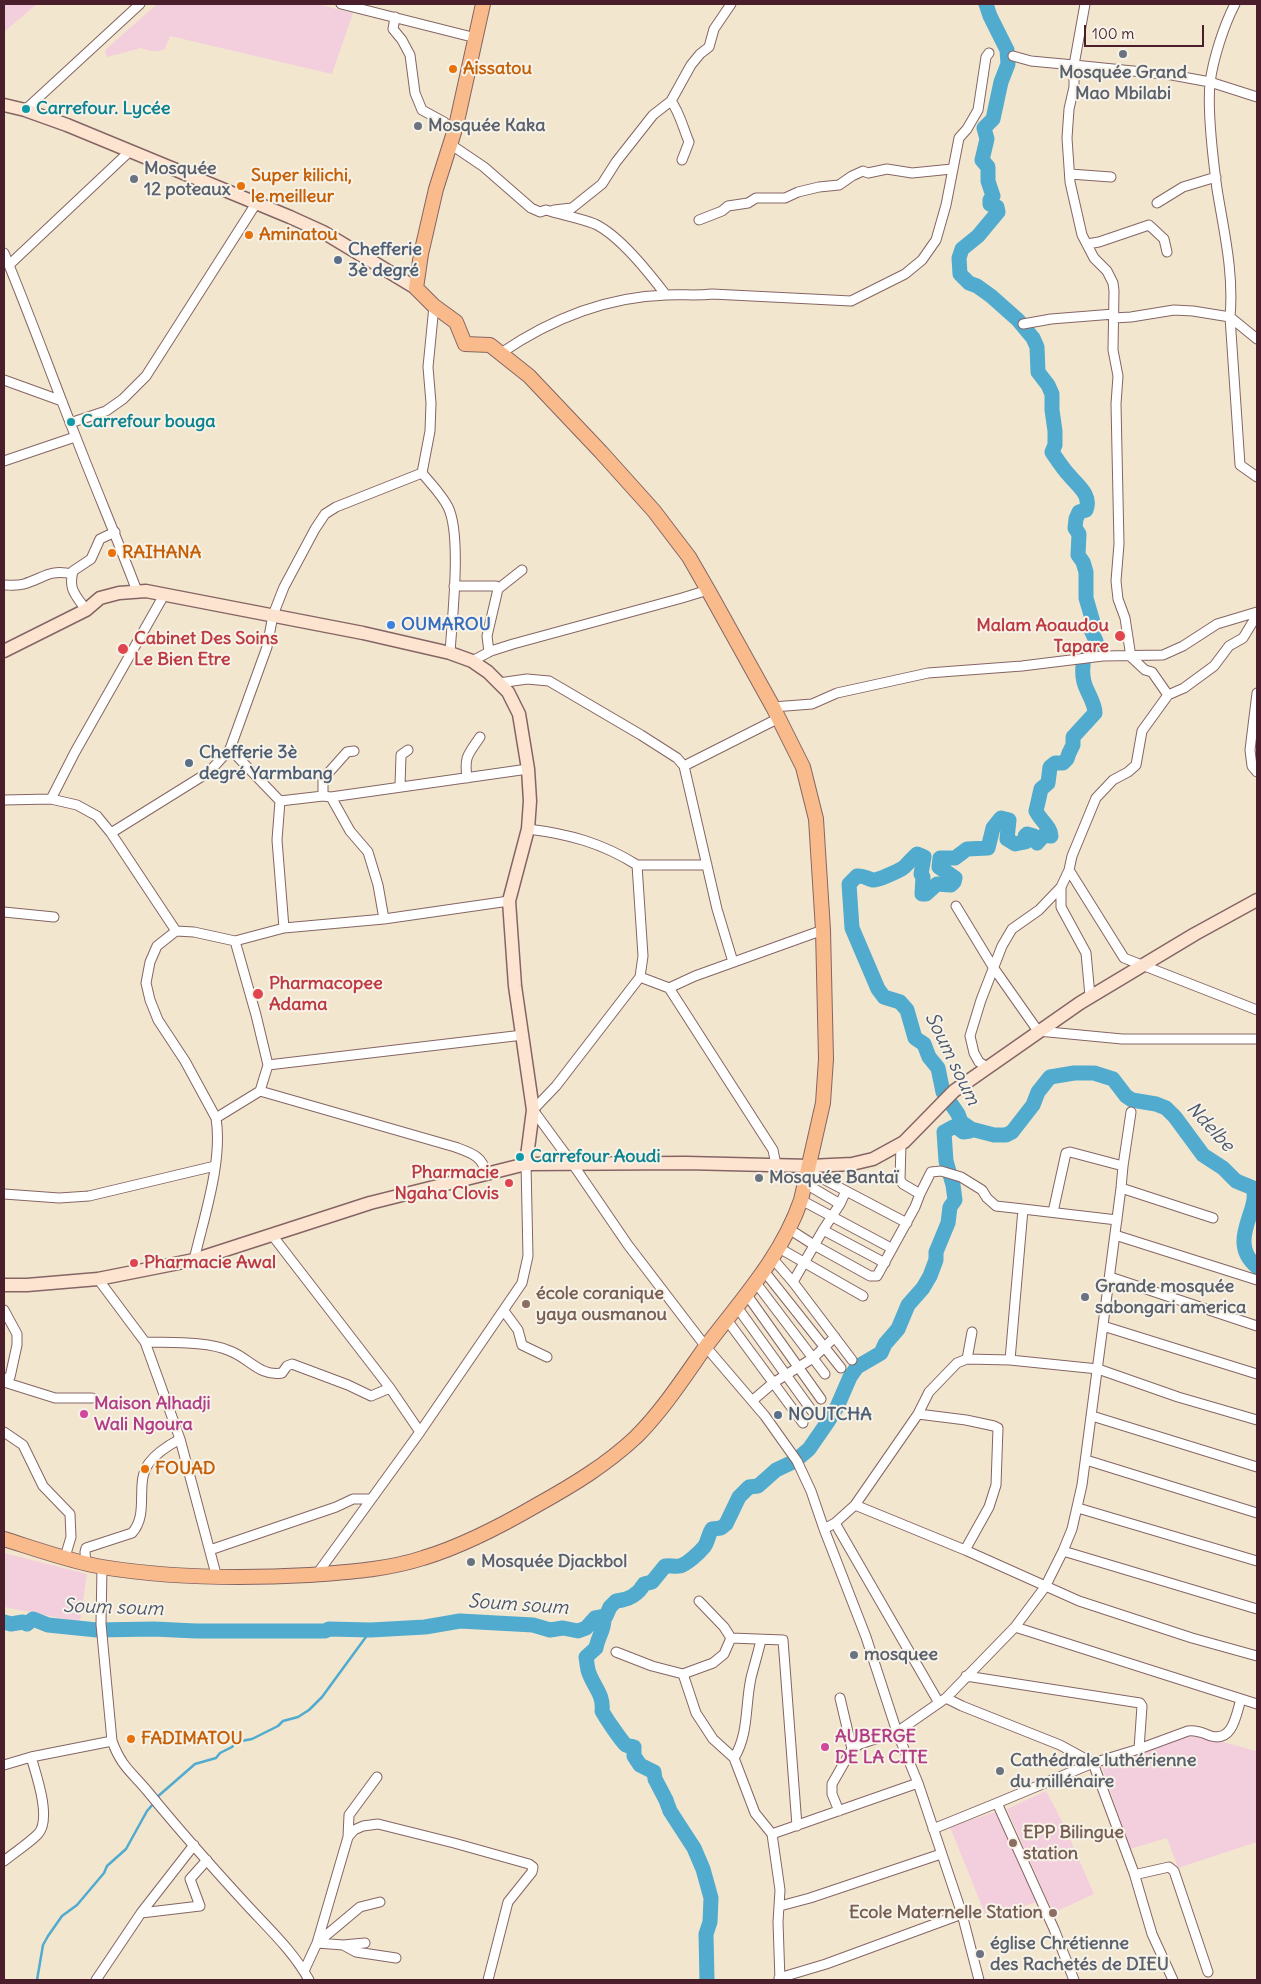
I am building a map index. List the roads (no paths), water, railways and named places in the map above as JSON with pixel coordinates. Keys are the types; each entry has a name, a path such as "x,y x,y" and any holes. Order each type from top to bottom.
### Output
{"main road":[{"path":"4,1539 102,1567 218,1578 249,1578 386,1568 425,1558 498,1528 584,1479 611,1459 638,1435 756,1283 776,1253 789,1229 801,1200 823,1103 826,1059 823,930 816,818 803,767 776,713 689,557 654,511 529,376 490,345 465,344 456,322 434,306 416,288 421,254 436,189 450,144 483,4"}],"street":[{"path":"25,110 140,4"},
{"path":"347,4 476,38"},
{"path":"450,144 484,167 531,208 540,212 572,208 602,184 616,162 653,115 671,101 691,65 709,47 714,29 731,4"},
{"path":"1085,4 1074,65 1074,87 1069,109 1067,138 1070,174 1082,235 1094,258 1107,271 1113,282 1113,350 1118,376 1116,404 1119,544 1116,581 1118,599 1125,618 1131,657 1145,670 1152,672 1168,695"},
{"path":"1235,4 1225,22 1210,82 1209,106 1216,178 1226,233 1232,293 1230,317 1240,465 1257,477"},
{"path":"395,17 393,29 402,40 410,55 415,93 422,110 444,122"},
{"path":"501,353 525,337 567,316 619,300 666,295 694,296 712,294 851,301 905,274 922,260 936,240 946,205 959,138 978,110 984,64 989,53"},
{"path":"1013,56 1031,61 1172,75 1210,82 1257,96"},
{"path":"671,101 679,111 689,142 682,160"},
{"path":"4,105 25,110 257,202 324,232 416,288"},
{"path":"9,265 130,151"},
{"path":"699,220 722,211 728,206 748,203 756,198 785,198 798,192 818,187 839,186 852,176 863,171 868,173 887,169 912,173 952,169"},
{"path":"1070,174 1111,177"},
{"path":"1157,203 1183,187 1216,178"},
{"path":"70,423 106,411 123,399 146,376 257,202"},
{"path":"546,210 595,224 607,232 647,271 666,295"},
{"path":"1086,244 1099,242 1149,225 1164,238 1168,252"},
{"path":"4,253 137,591"},
{"path":"434,306 428,367 431,403 430,431 422,473 448,507 452,522 455,545 450,653"},
{"path":"1023,324 1051,319 1185,310 1230,317 1257,339"},
{"path":"4,380 62,401"},
{"path":"4,461 75,437"},
{"path":"111,833 209,772 230,749 267,647 273,615 284,587 315,528 325,514 336,507 422,473"},
{"path":"86,610 73,590 72,574 77,567 91,559 100,539 115,532"},
{"path":"489,652 487,636 498,589 522,570"},
{"path":"4,585 24,584 46,574 62,572 72,574"},
{"path":"454,586 496,586 498,589"},
{"path":"472,660 489,652 708,590"},
{"path":"4,651 86,610 100,598 137,591 363,633 450,653 472,660 500,683 508,692 520,714 528,769 530,801 528,829 509,901 515,986 533,1110 526,1164 528,1256 526,1269 522,1283 504,1311 420,1432 370,1498 317,1574"},
{"path":"51,799 75,752 164,595"},
{"path":"684,766 776,713 812,704 837,693 928,673 1022,666 1104,656 1163,655 1183,646 1217,624 1257,614"},
{"path":"987,1067 979,1062 974,1053 970,1036 993,967 1012,929 1039,910 1061,887 1096,798 1113,780 1136,765 1142,730 1168,695 1184,688 1214,666 1229,646 1243,638 1257,614"},
{"path":"500,683 527,679 549,681 678,758 684,766 717,909 733,962"},
{"path":"1257,693 1250,750 1252,766 1257,772"},
{"path":"467,778 465,762 480,737"},
{"path":"230,749 280,801 277,840 284,928"},
{"path":"400,786 401,756 408,750"},
{"path":"354,751 347,752 322,779 327,797 350,831 368,852 378,885 384,919"},
{"path":"280,801 327,797 528,769"},
{"path":"4,800 51,799 77,805 97,816 111,833 176,931"},
{"path":"528,829 578,838 597,844 638,865 707,864"},
{"path":"533,1110 556,1086 640,977 643,956 638,865"},
{"path":"1069,870 1124,958 1257,1010"},
{"path":"1061,887 1061,907 1086,953 1090,996"},
{"path":"808,1174 873,1158 901,1144 954,1091 1038,1031 1141,965 1257,900"},
{"path":"194,1260 215,1166 219,1134 216,1118 185,1061 158,1020 150,1000 146,983 150,962 157,946 176,931 194,932 235,941 284,928 384,919 509,901"},
{"path":"956,906 993,967 1038,1031 1122,1039 1257,1039"},
{"path":"4,912 54,916"},
{"path":"669,988 733,962 823,930"},
{"path":"216,1118 260,1091 268,1065 235,941"},
{"path":"640,977 669,988 773,1150 776,1165"},
{"path":"268,1065 523,1035"},
{"path":"260,1091 475,1154 485,1165 486,1174"},
{"path":"533,1110 628,1245 706,1347 788,1446 797,1461 811,1491 824,1530 866,1637 897,1732 918,1783 962,1914 978,1980"},
{"path":"839,1812 832,1794 832,1784 852,1749 860,1744 897,1732 942,1701 1015,1627 1044,1587 1063,1550 1078,1508 1086,1460 1122,1188 1122,1166 1131,1112"},
{"path":"901,1144 900,1180 920,1194"},
{"path":"1053,1212 1066,1153 1070,1152 1122,1166"},
{"path":"4,1284 27,1285 98,1279 194,1260 370,1203 526,1164 776,1165 808,1174 846,1191 906,1223"},
{"path":"4,1194 59,1198 89,1196 215,1166"},
{"path":"789,1229 873,1277 877,1276 931,1172 944,1172 974,1185 996,1206 1117,1220"},
{"path":"808,1174 840,1204"},
{"path":"1122,1188 1213,1218"},
{"path":"793,1282 846,1191"},
{"path":"801,1200 891,1248"},
{"path":"1010,1360 1023,1210"},
{"path":"823,1230 885,1263"},
{"path":"272,1235 390,1388 420,1432"},
{"path":"1115,1235 1257,1280"},
{"path":"776,1253 804,1263 864,1296"},
{"path":"776,1253 793,1282 852,1360"},
{"path":"764,1271 841,1368"},
{"path":"1110,1277 1257,1326"},
{"path":"98,1279 145,1342 180,1439 218,1578"},
{"path":"756,1283 825,1374"},
{"path":"747,1295 821,1399"},
{"path":"737,1307 812,1411"},
{"path":"4,1310 17,1334 17,1345 10,1377 4,1381"},
{"path":"504,1311 518,1330 522,1345 547,1357"},
{"path":"727,1320 802,1423"},
{"path":"1103,1326 1257,1374"},
{"path":"967,1359 972,1332"},
{"path":"752,1401 785,1374 813,1358 835,1337"},
{"path":"145,1342 178,1343 230,1350 263,1372 273,1374 282,1373 287,1366 292,1364 348,1385 371,1396 390,1388"},
{"path":"824,1530 835,1523 855,1504 918,1414 929,1392 957,1364 967,1359 1010,1360 1098,1369 1178,1397 1257,1420"},
{"path":"4,1381 55,1398 92,1398"},
{"path":"918,1414 966,1420 998,1428 996,1485 989,1507 965,1550"},
{"path":"1092,1416 1257,1467"},
{"path":"4,1432 24,1446 43,1486 70,1514 71,1537 65,1557"},
{"path":"86,1563 86,1548 132,1533 135,1529 142,1503 142,1477 149,1463 162,1450 180,1439"},
{"path":"1086,1460 1257,1513"},
{"path":"210,1550 336,1507 353,1499 370,1498"},
{"path":"855,1504 1079,1601 1192,1638 1257,1656"},
{"path":"1078,1508 1257,1561"},
{"path":"835,1523 942,1701 962,1706 1060,1745 1093,1762 1134,1872 1152,1934 1173,1980"},
{"path":"1063,1550 1257,1609"},
{"path":"102,1567 102,1637 112,1741 118,1757 125,1768 144,1787 194,1846 284,1944 309,1980"},
{"path":"700,1601 724,1627 731,1638"},
{"path":"1015,1627 1257,1704"},
{"path":"731,1638 783,1640 797,1826"},
{"path":"616,1652 652,1666 684,1674 713,1663 724,1654 731,1638"},
{"path":"734,1758 740,1749 746,1721 751,1678 761,1640"},
{"path":"684,1674 696,1713 713,1739 734,1758 755,1813 772,1834 778,1869 780,1979 962,1914"},
{"path":"966,1676 1142,1704 1139,1749"},
{"path":"840,1698 852,1749"},
{"path":"933,1829 1093,1762 1195,1730 1214,1736 1225,1735 1230,1732 1241,1699"},
{"path":"4,1765 31,1757 112,1741"},
{"path":"4,1861 40,1832 43,1824 42,1796 31,1757"},
{"path":"304,1972 317,1944 348,1837 349,1815 377,1777"},
{"path":"772,1834 918,1783"},
{"path":"997,1803 1054,1929 1074,1980"},
{"path":"348,1837 354,1830 363,1826 378,1824 454,1842 529,1864 533,1867 532,1872 508,1902 488,1980"},
{"path":"96,1980 142,1913 194,1846"},
{"path":"780,1906 810,1898 941,1854"},
{"path":"142,1913 200,1906 190,1879 207,1860"},
{"path":"1134,1872 1138,1874 1169,1867 1174,1871 1208,1972"},
{"path":"317,1944 360,1907 380,1902"},
{"path":"317,1944 342,1945 365,1943"},
{"path":"342,1945 356,1952 396,1958"}],"waterway":[{"name":"Soum soum","path":"4,1622 11,1624 23,1622 27,1624 33,1619 48,1625 97,1630 325,1631 329,1629 371,1630 425,1627 460,1621 533,1625 550,1630 563,1628 578,1631 586,1628 595,1618 606,1616 610,1607 616,1601 632,1596 644,1584 652,1582 665,1566 680,1566 689,1561 704,1547 712,1529 721,1528 726,1524 739,1497 749,1487 758,1486 776,1470 795,1461 809,1449 837,1407 850,1377 857,1367 881,1353 885,1344 898,1329 908,1305 923,1288 936,1260 936,1252 948,1223 950,1207 955,1200 946,1161 944,1132 953,1127 963,1132 970,1131 971,1129 961,1122 958,1114 943,1092 938,1068 929,1057 924,1044 915,1038 907,1010 900,1002 884,997 878,989 852,928 849,884 857,876 873,880 879,879 903,868 917,854 924,857 921,874 923,877 922,894 926,894 937,884 951,885 955,878 939,867 940,858 955,858 967,849 988,848 993,828 1001,818 1009,820 1007,839 1015,844 1025,842 1027,834 1034,836 1037,843 1044,835 1051,836 1051,833 1036,811 1041,789 1048,783 1050,767 1055,763 1063,763 1067,759 1073,745 1073,737 1095,713 1084,681 1083,662 1085,653 1096,641 1091,630 1093,622 1086,598 1086,572 1083,562 1078,555 1079,534 1075,528 1079,512 1086,510 1087,500 1083,491 1052,452 1055,445 1052,394 1038,372 1037,347 1033,338 1018,320 991,296 969,283 960,274 959,258 962,249 978,236 998,212 997,207 990,204 993,196 988,181 988,167 982,160 987,139 984,128 993,119 1001,82 1008,64 1007,50 986,4"},
{"name":"Ndelbe","path":"971,1129 994,1135 1006,1135 1012,1132 1033,1105 1038,1092 1050,1077 1074,1073 1094,1073 1113,1079 1126,1096 1132,1100 1156,1104 1166,1108 1175,1117 1203,1155 1223,1168 1236,1181 1253,1188 1253,1206 1246,1226 1244,1247 1248,1257 1257,1267"},
{"path":"604,1617 596,1648 586,1657 588,1671 602,1700 602,1711 624,1743 634,1747 634,1756 640,1765 654,1772 655,1779 670,1811 694,1848 703,1869 711,1898 710,1922 706,1934 707,1980"},
{"path":"156,1798 195,1764 216,1758 236,1742 252,1739 278,1726 283,1721 298,1717 309,1710 322,1697 371,1630"},
{"path":"37,1980 43,1945 48,1936 62,1916 77,1905 104,1873 107,1866 126,1849 147,1811 154,1803"}],"place":[{"name":"Mosquée Grand Mao Mbilabi","path":"1123,54"},
{"name":"Aissatou","path":"453,69"},
{"name":"Carrefour. Lycée","path":"26,109"},
{"name":"Mosquée Kaka","path":"418,126"},
{"name":"Mosquée 12 poteaux","path":"134,179"},
{"name":"Super kilichi, le meilleur","path":"241,186"},
{"name":"Aminatou","path":"249,235"},
{"name":"Chefferie 3è degré","path":"338,260"},
{"name":"Carrefour bouga","path":"71,422"},
{"name":"RAIHANA","path":"112,553"},
{"name":"OUMAROU","path":"391,625"},
{"name":"Malam Aoaudou Tapare","path":"1120,636"},
{"name":"Cabinet Des Soins Le Bien Etre","path":"123,649"},
{"name":"Chefferie 3è degré Yarmbang","path":"189,763"},
{"name":"Pharmacopee Adama","path":"258,994"},
{"name":"Carrefour Aoudi","path":"520,1157"},
{"name":"Mosquée Bantaï","path":"759,1178"},
{"name":"Pharmacie Ngaha Clovis","path":"509,1183"},
{"name":"Pharmacie Awal","path":"134,1263"},
{"name":"Grande mosquée sabongari america","path":"1085,1297"},
{"name":"école coranique yaya ousmanou","path":"526,1304"},
{"name":"Maison Alhadji Wali Ngoura","path":"84,1414"},
{"name":"NOUTCHA","path":"778,1415"},
{"name":"FOUAD","path":"145,1469"},
{"name":"Mosquée Djackbol","path":"471,1562"},
{"name":"mosquee","path":"854,1655"},
{"name":"FADIMATOU","path":"131,1739"},
{"name":"AUBERGE DE LA CITE","path":"825,1747"},
{"name":"Cathédrale luthérienne du millénaire","path":"1000,1771"},
{"name":"EPP Bilingue station","path":"1013,1843"},
{"name":"Ecole Maternelle Station","path":"1053,1913"},
{"name":"église Chrétienne des Rachetés de DIEU","path":"980,1954"}]}
